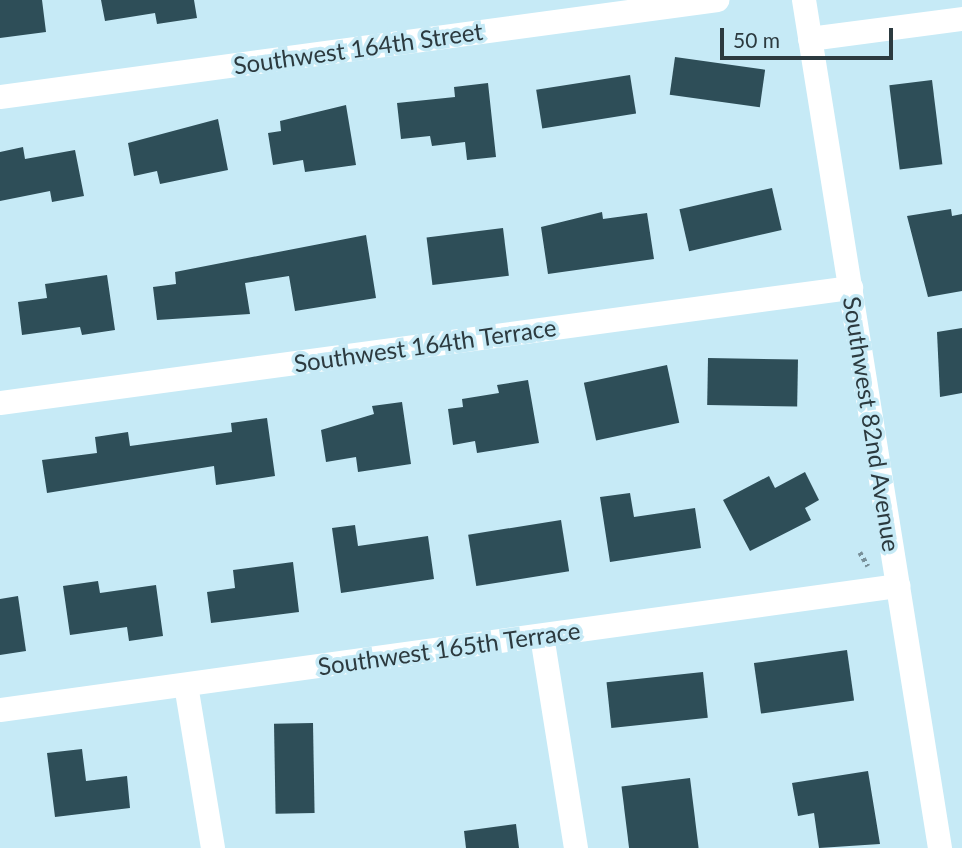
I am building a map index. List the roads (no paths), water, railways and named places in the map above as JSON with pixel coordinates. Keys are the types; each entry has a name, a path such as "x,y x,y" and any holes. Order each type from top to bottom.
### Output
{"street":[{"name":"Southwest 164th Street","path":"0,97 717,0"},
{"name":"Southwest 82nd Avenue","path":"804,0 940,848"},
{"path":"810,39 962,19"},
{"name":"Southwest 164th Terrace","path":"0,403 850,288"},
{"name":"Southwest 165th Terrace","path":"0,710 898,586"},
{"path":"542,636 576,848"},
{"path":"186,685 213,848"}]}
